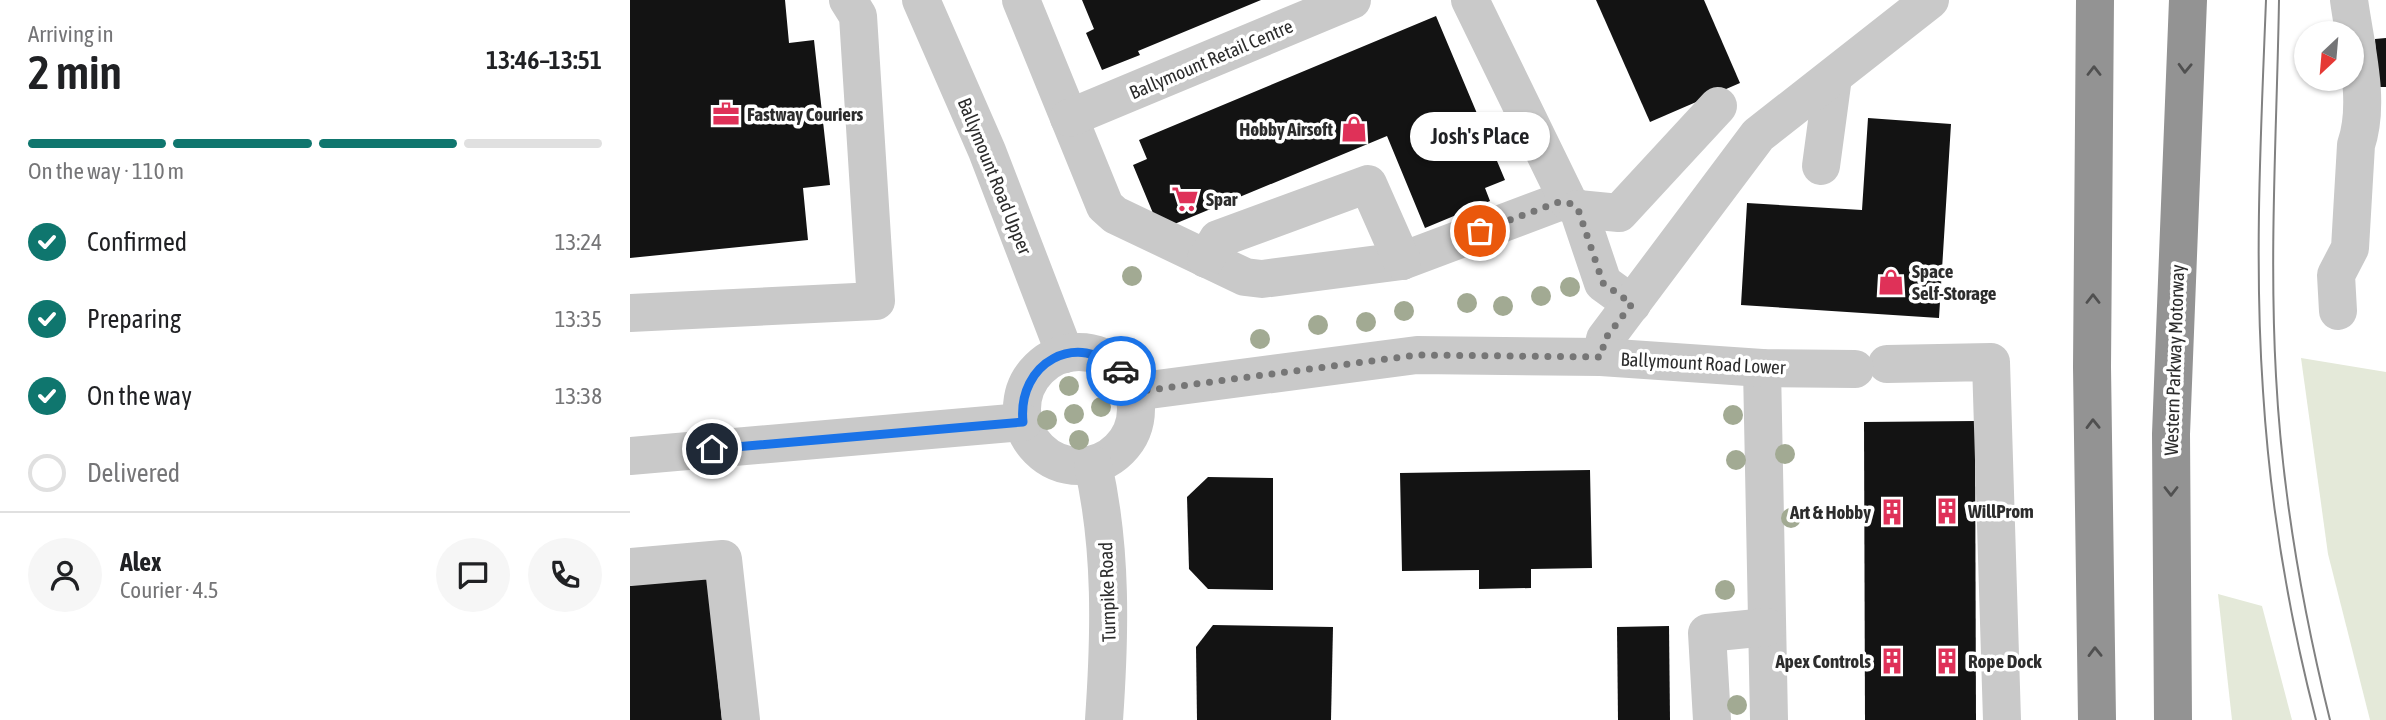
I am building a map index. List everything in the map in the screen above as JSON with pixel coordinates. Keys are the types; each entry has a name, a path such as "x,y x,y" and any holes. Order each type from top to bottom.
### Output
{"highway":[{"path":"2095,0 2092,367 2097,720"},
{"name":"Western Parkway Motorway","path":"2173,720 2171,434 2188,0"}],"street":[{"path":"630,313 876,301 858,16 848,0"},
{"name":"Ballymount Road Upper","path":"921,0 987,151 1065,354"},
{"path":"1021,0 1105,206 1115,215 1245,277 1262,279 1402,261 1559,202 1619,213 1660,165 1718,106"},
{"name":"Ballymount Retail Centre","path":"1069,118 1352,0"},
{"path":"1470,0 1574,206 1603,283 1632,304"},
{"path":"1601,357 1605,339 1758,135 1930,0"},
{"path":"2338,311 2336,275 2350,248 2356,145 2374,128 2362,108 2349,0"},
{"path":"1821,166 1833,77"},
{"path":"1206,259 1218,239 1368,184 1402,261"},
{"path":"1085,352 1106,359 1122,372 1134,392 1136,411 1133,429 1124,445 1110,458 1093,465 1075,466 1057,462 1041,453 1030,439 1023,422 1024,394 1032,376 1045,363 1065,354 1085,352"},
{"name":"Ballymount Road Lower","path":"1134,392 1417,355 1601,357 1762,368 1991,362 2002,720"},
{"path":"1762,368 1769,720"},
{"path":"630,456 1023,422"},
{"name":"Turnpike Road","path":"1093,465 1107,554 1109,653 1104,720"},
{"path":"630,567 723,559 741,720"},
{"path":"1712,720 1707,633 1767,627"}],"green space":[{"path":"2301,358 2386,372 2386,720 2370,720 2328,554"},
{"path":"2218,594 2262,606 2292,720 2232,720"}],"building":[{"name":"Fastway Couriers","path":"630,0 785,0 789,43 814,40 830,185 803,188 808,240 630,258"},
{"path":"1082,0 1261,0 1138,51 1140,55 1102,70 1086,33 1094,29"},
{"path":"1596,0 1704,0 1740,83 1650,122"},
{"path":"1436,16 1505,180 1485,188 1490,201 1425,228 1387,136 1160,230 1133,165 1147,159 1139,140"},
{"path":"2386,38 2386,87 2378,87 2375,39"},
{"path":"1868,118 1951,124 1939,318 1741,305 1747,203 1862,210"},
{"path":"1975,421 1976,720 1865,720 1864,422"},
{"path":"1590,470 1592,568 1531,569 1531,588 1479,589 1479,570 1402,571 1400,473"},
{"path":"1208,477 1273,478 1273,590 1208,589 1189,569 1187,497"},
{"path":"707,572 722,720 630,720 630,580"},
{"path":"1213,625 1333,627 1331,720 1197,720 1196,647"},
{"path":"1669,626 1670,720 1618,720 1617,627"}],"tram line":[{"path":"2266,0 2259,244 2263,391 2270,474 2282,557 2316,720"},
{"path":"2279,0 2273,282 2279,419 2295,549 2330,720"}],"way so far":[{"path":"1121,371 1134,392 1417,355 1601,357 1605,339 1632,304 1603,283 1578,209 1569,203 1559,202 1480,231"}],"place":[{"name":"Fastway Couriers","path":"726,114"},
{"name":"Hobby Airsoft","path":"1354,129"},
{"name":"Spar","path":"1185,199"},
{"name":"Josh's Place","path":"1480,231"},
{"name":"Space Self-Storage","path":"1891,282"},
{"name":"WillProm","path":"1947,511"},
{"name":"Art & Hobby","path":"1892,512"},
{"name":"Apex Controls","path":"1892,661"},
{"name":"Rope Dock","path":"1947,661"}],"route":[{"path":"712,449 1023,422 1024,394 1032,376 1055,357 1085,352 1106,359 1121,371"}]}
